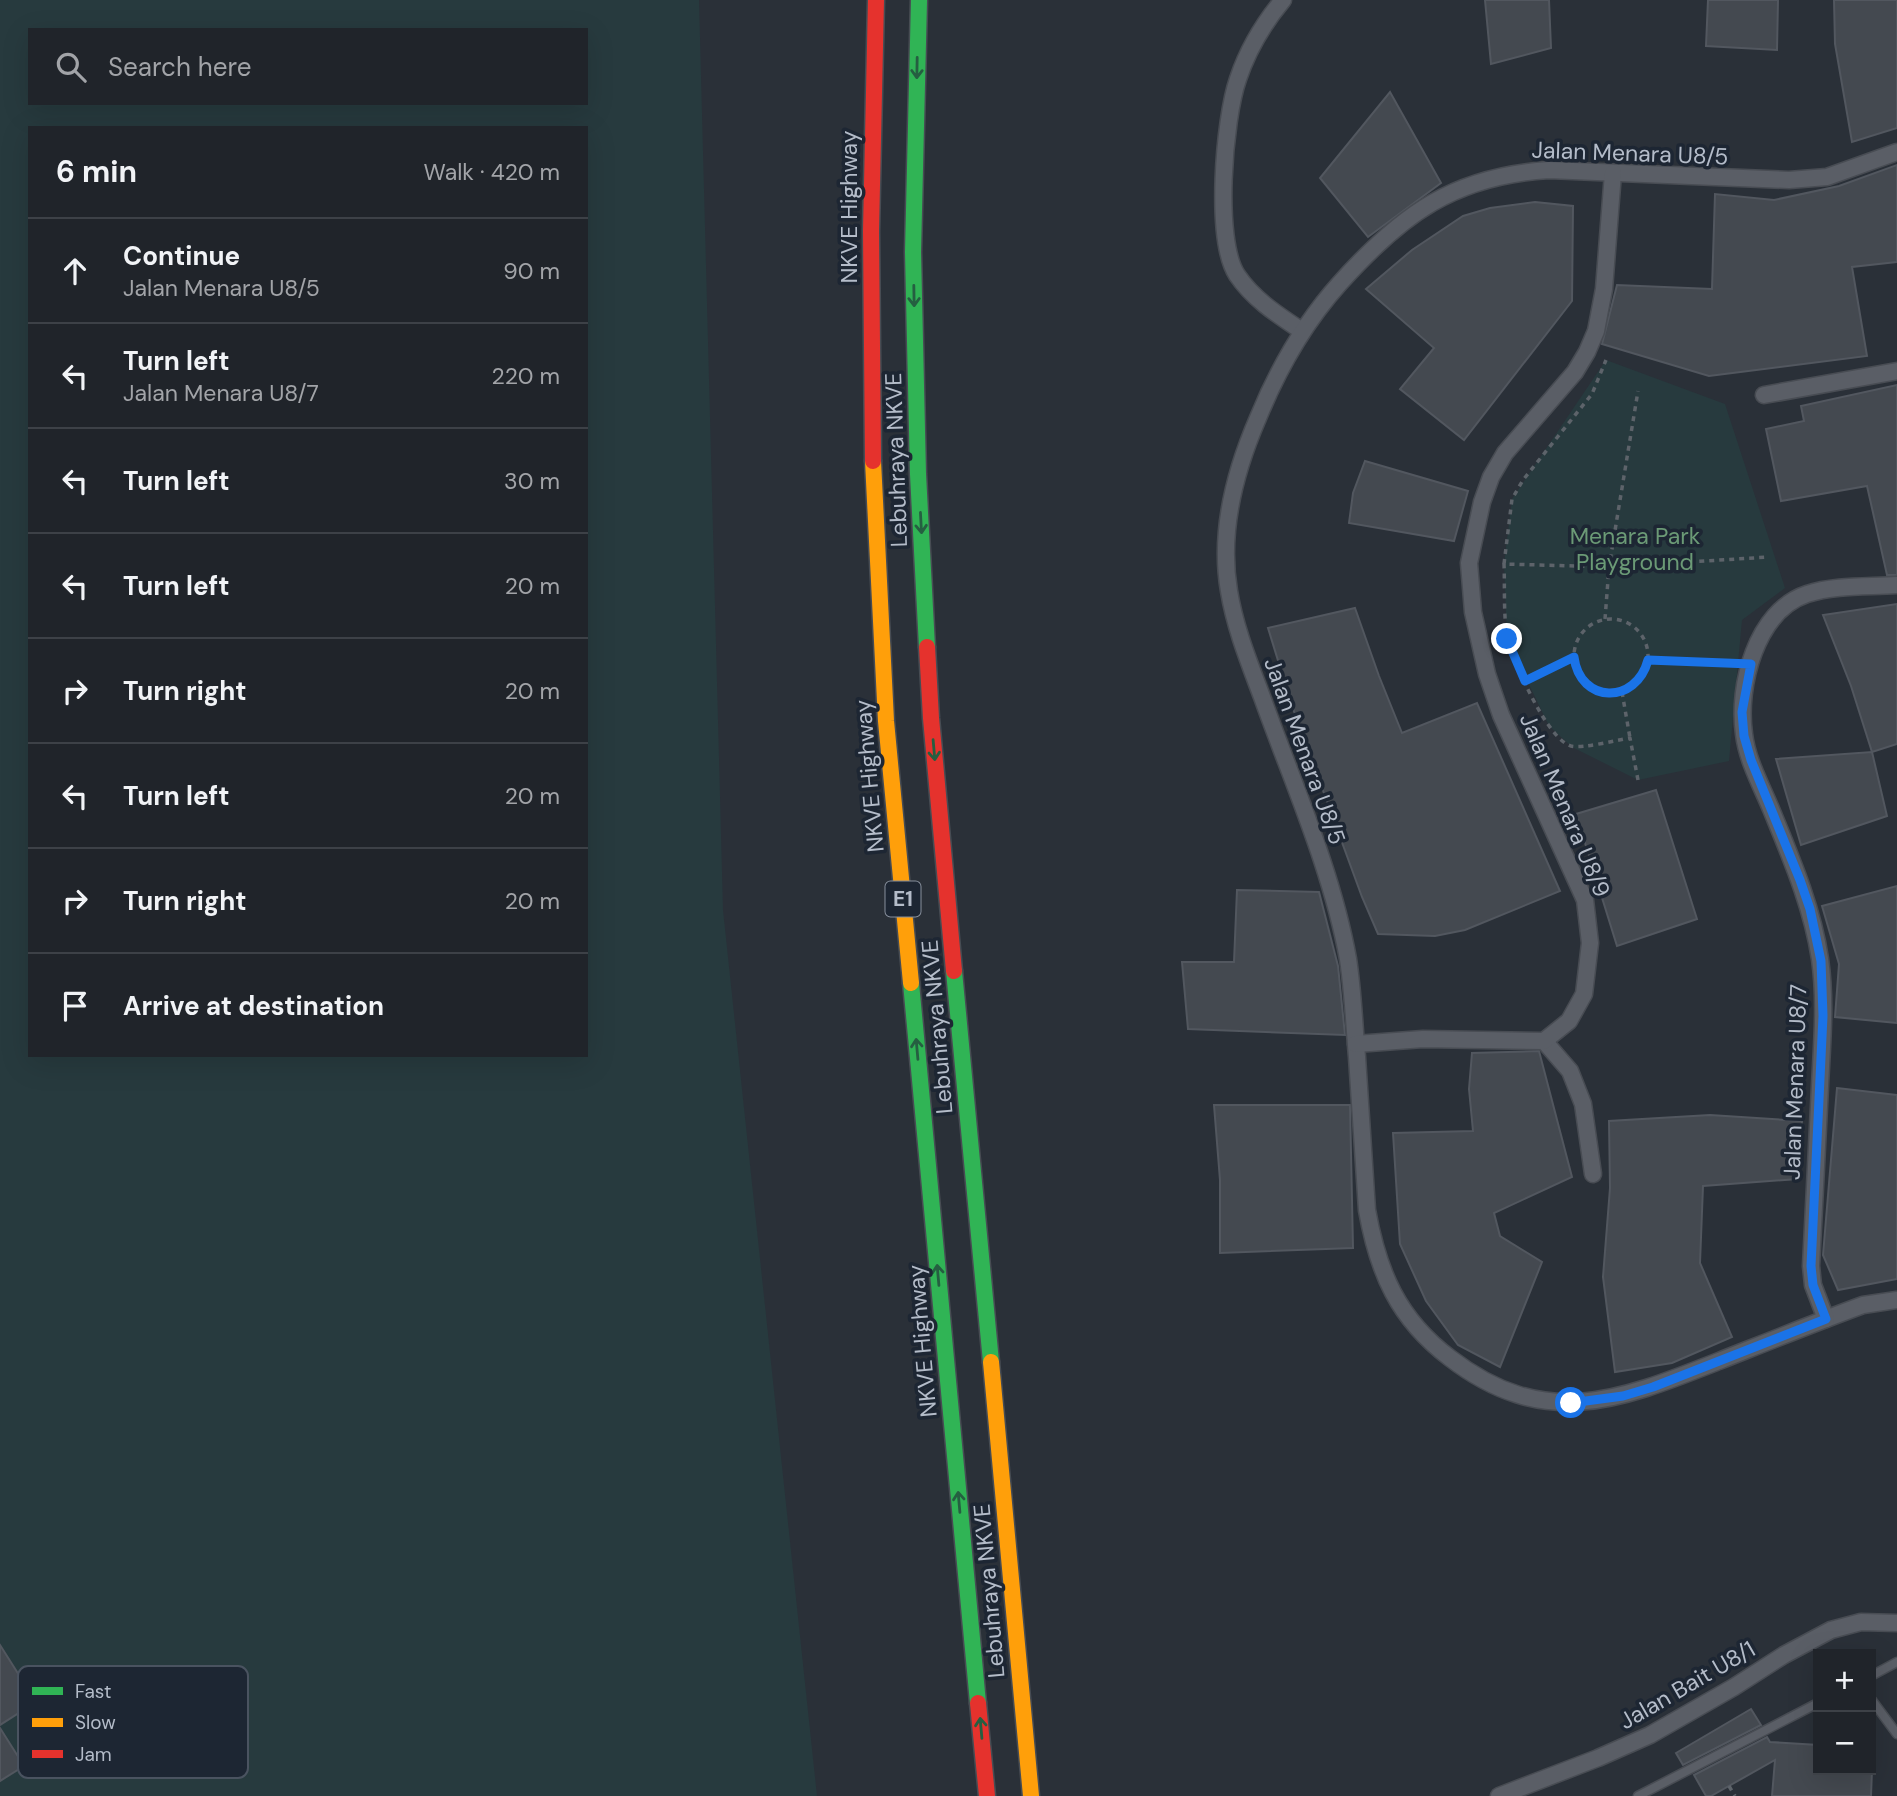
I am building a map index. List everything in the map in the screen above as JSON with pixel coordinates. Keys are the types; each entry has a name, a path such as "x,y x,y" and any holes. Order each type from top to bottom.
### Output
{"highway":[{"name":"NKVE Highway","path":"876,0 871,231 871,431 886,721 987,1796"},
{"name":"Lebuhraya NKVE","path":"919,0 913,252 918,474 930,705 1031,1796"}],"street":[{"path":"1283,0 1265,22 1237,81 1230,111 1227,149 1225,238 1233,266 1251,292 1269,309 1302,331"},
{"name":"Jalan Menara U8/5","path":"1897,152 1827,177 1789,180 1529,171 1490,178 1450,192 1394,228 1371,248 1329,295 1302,331 1269,390 1242,455 1229,512 1227,568 1229,591 1240,637 1329,882 1348,959 1371,1235 1385,1279 1398,1304 1423,1335 1483,1381 1541,1401 1571,1403 1623,1396 1653,1387 1863,1305 1897,1300"},
{"name":"Jalan Menara U8/9","path":"1544,1041 1569,1021 1584,994 1590,943 1585,900 1502,715 1488,674 1473,612 1469,563 1482,502 1491,477 1505,453 1575,372 1596,331 1604,289 1613,173"},
{"path":"1763,395 1897,371"},
{"name":"Jalan Menara U8/7","path":"1826,1319 1813,1285 1811,1266 1823,1016 1821,961 1804,890 1751,760 1744,736 1742,712 1751,664 1766,630 1787,604 1807,594 1897,584"},
{"path":"1356,1044 1423,1039 1544,1041 1570,1071 1583,1104 1592,1174"},
{"name":"Jalan Bait U8/1","path":"1499,1796 1650,1735 1831,1630 1861,1622 1897,1623"}],"lane":[{"path":"1876,1673 1897,1661"},
{"path":"1638,1796 1813,1706"},
{"path":"1876,1706 1897,1734"}],"path":[{"path":"1606,359 1592,394 1523,480 1512,499 1504,564 1507,639 1525,681 1549,726 1560,740 1572,747 1630,738"},
{"path":"1605,619 1609,567 1638,391"},
{"path":"1504,564 1609,567 1769,557"},
{"path":"1605,619 1624,621 1640,632 1645,641 1648,660 1639,680 1622,692 1594,689 1580,676 1574,657 1575,648 1583,632 1605,619"},
{"path":"1525,681 1574,657"},
{"path":"1648,660 1751,664"},
{"path":"1622,692 1638,780"},
{"path":"1729,1786 1734,1796"}],"green space":[{"path":"0,0 699,0 723,910 817,1796 0,1796"},
{"name":"Menara Park Playground","path":"1606,360 1725,404 1785,588 1742,620 1729,761 1638,780 1572,747 1549,726 1507,639 1504,564 1512,499"}],"building":[{"path":"1485,0 1549,0 1551,48 1491,64"},
{"path":"1708,0 1778,0 1777,50 1706,46"},
{"path":"1834,0 1897,0 1897,128 1852,142 1835,44"},
{"path":"1390,92 1441,183 1368,237 1320,178"},
{"path":"1897,165 1897,262 1852,267 1867,356 1709,376 1602,344 1617,285 1712,289 1715,194 1774,200 1839,186"},
{"path":"1535,202 1573,206 1572,301 1464,440 1400,389 1434,348 1366,289 1412,250 1463,216 1490,208"},
{"path":"1897,385 1897,575 1887,575 1867,486 1781,501 1766,429 1804,421 1801,406"},
{"path":"1365,461 1468,491 1454,541 1349,523 1353,493"},
{"path":"1897,604 1897,744 1872,752 1851,686 1823,615"},
{"path":"1355,608 1402,733 1477,703 1560,891 1465,930 1435,936 1378,934 1292,706 1268,628"},
{"path":"1872,752 1887,816 1801,845 1776,759"},
{"path":"1656,790 1697,919 1617,946 1576,814"},
{"path":"1897,886 1897,1023 1835,1017 1839,964 1822,906"},
{"path":"1237,890 1319,892 1338,966 1345,1035 1188,1029 1182,962 1234,962"},
{"path":"1539,1051 1572,1177 1494,1213 1500,1236 1542,1262 1500,1367 1458,1345 1426,1301 1400,1244 1393,1133 1473,1131 1469,1089 1472,1053"},
{"path":"1837,1088 1897,1095 1897,1279 1838,1290 1823,1255"},
{"path":"1214,1105 1350,1105 1353,1248 1220,1253 1220,1180"},
{"path":"1710,1115 1802,1121 1798,1179 1703,1186 1700,1263 1732,1337 1672,1363 1615,1372 1603,1277 1610,1188 1609,1121"},
{"path":"0,1645 18,1674 18,1714 0,1725"},
{"path":"1751,1709 1761,1725 1683,1765 1676,1753"},
{"path":"0,1728 18,1756 18,1770 0,1781"},
{"path":"1767,1737 1770,1742 1813,1745 1813,1775 1872,1775 1871,1796 1772,1796 1775,1760 1711,1796 1706,1796 1694,1775"}],"traffic: fast":[{"path":"919,0 913,252 918,474 927,647"},
{"path":"954,971 991,1362"},
{"path":"911,983 978,1703"}],"traffic: slow":[{"path":"873,461 886,721 911,983"},
{"path":"991,1362 1031,1796"}],"traffic: jam":[{"path":"873,461 871,231 876,0"},
{"path":"927,647 954,971"},
{"path":"978,1703 987,1796"}],"route":[{"path":"1507,639 1525,681 1574,657 1580,676 1586,683 1594,689 1612,693 1632,687 1645,670 1648,660 1751,664 1742,712 1744,736 1810,909 1821,961 1823,1016 1811,1266 1813,1285 1826,1319 1653,1387 1623,1396 1571,1403"}]}
